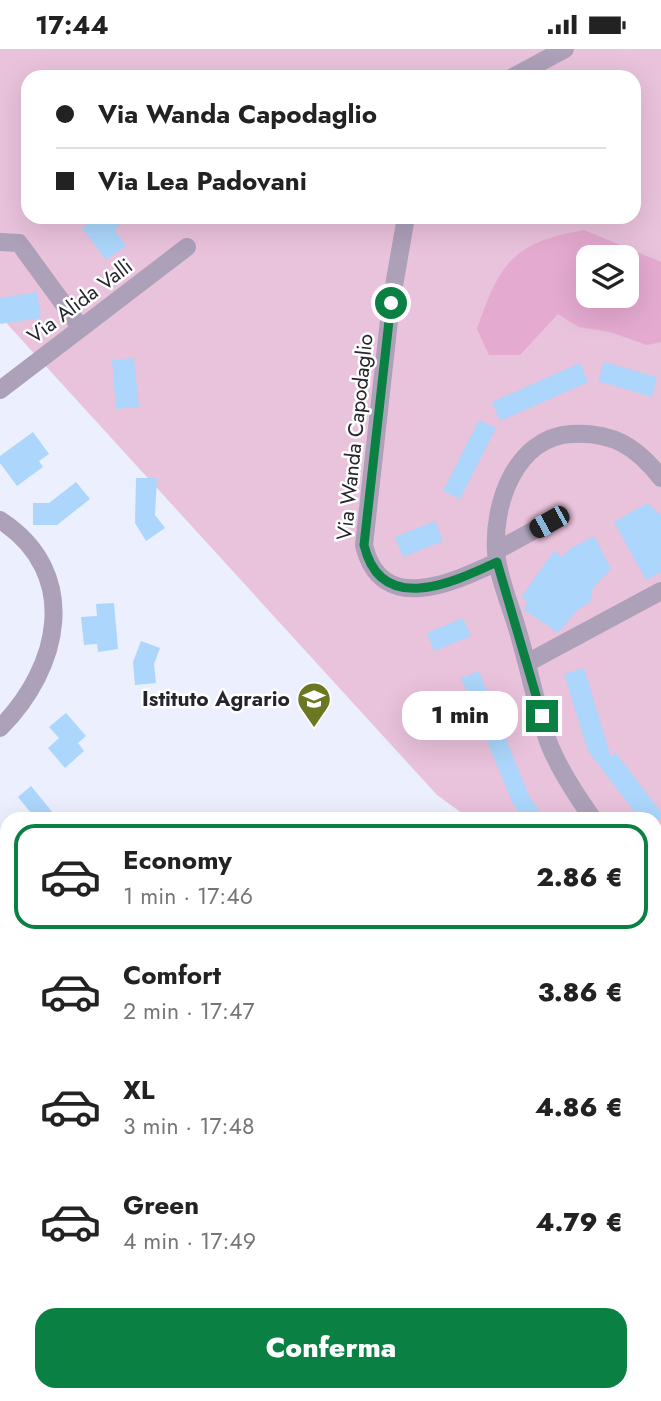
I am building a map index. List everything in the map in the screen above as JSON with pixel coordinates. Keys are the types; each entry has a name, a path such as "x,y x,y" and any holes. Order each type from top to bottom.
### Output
{"street":[{"path":"526,70 565,49"},
{"name":"Via Wanda Capodaglio","path":"405,224 391,303 364,545 367,556 387,580 412,589 438,587 497,557 549,522"},
{"path":"0,242 19,243 81,328"},
{"name":"Via Alida Valli","path":"0,390 187,247"},
{"path":"588,812 576,795 549,742 497,557 499,513 508,484 522,460 554,438 579,433 614,439 636,449 661,478"},
{"path":"0,520 34,551 51,582 54,602 50,648 44,665 23,703 0,729"},
{"path":"527,663 661,591"}],"shaded area":[{"path":"0,49 661,49 661,812 460,812 437,795 0,316"},
{"path":"584,230 620,245 576,245 576,308 639,308 639,253 661,262 661,342 647,345 610,332 579,327 558,314 520,355 489,355 477,329 493,288 512,260 540,242"}],"building":[{"path":"87,224 121,224 114,229 126,246 106,260 82,228"},
{"path":"37,292 41,318 0,324 0,298"},
{"path":"134,358 139,407 116,409 112,360"},
{"path":"604,362 657,377 652,397 598,381"},
{"path":"580,363 588,382 500,421 492,402"},
{"path":"479,420 496,428 460,499 443,491"},
{"path":"33,432 49,454 39,461 43,467 17,486 0,463 0,456"},
{"path":"136,478 157,478 155,515 165,528 146,541 135,523"},
{"path":"76,482 90,499 57,525 33,525 33,503 49,503"},
{"path":"647,503 661,515 661,572 646,580 614,522"},
{"path":"435,521 443,541 403,557 395,537"},
{"path":"594,536 611,569 593,588 590,602 578,609 558,633 523,609 528,602 521,597 554,551 563,557 569,549"},
{"path":"114,603 118,649 98,652 97,644 84,645 81,617 97,616 96,604"},
{"path":"463,618 471,636 434,651 427,633"},
{"path":"141,641 160,648 154,664 156,683 135,685 133,662"},
{"path":"584,668 611,757 616,753 661,812 635,812 588,751 564,674"},
{"path":"479,671 529,796 540,812 518,812 513,804 461,678"},
{"path":"66,713 86,736 78,743 84,751 65,768 48,748 59,738 49,727"},
{"path":"31,786 52,812 30,812 18,797"}],"place":[{"name":"Istituto Agrario","path":"314,729"}],"route":[{"path":"391,303 364,545 367,556 387,580 412,589 438,587 497,562 542,716"}]}
